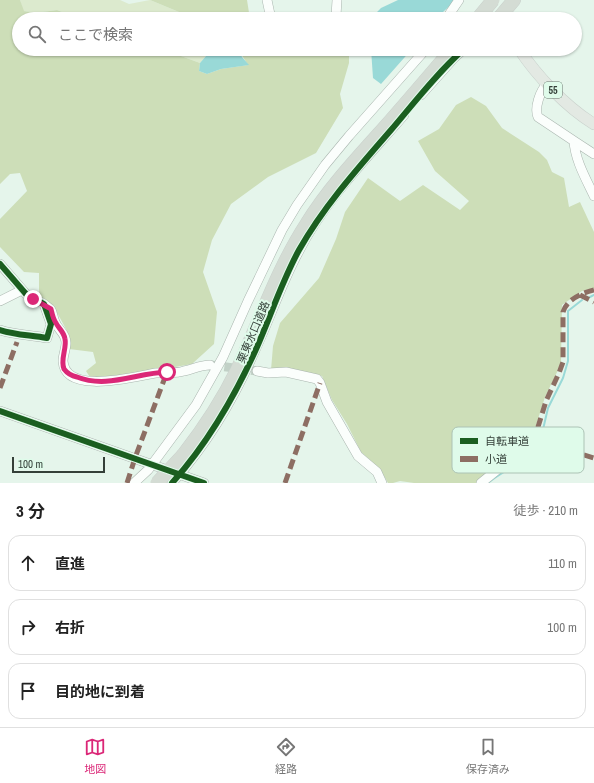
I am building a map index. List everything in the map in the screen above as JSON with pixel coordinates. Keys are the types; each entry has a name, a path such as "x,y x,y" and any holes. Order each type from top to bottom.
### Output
{"highway":[{"path":"483,12 493,0"},
{"path":"504,12 514,0"},
{"name":"栗東水口道路","path":"157,483 184,455 225,393 270,294 290,253 307,223 344,173 446,56"}],"main road":[{"path":"488,0 494,12"},
{"name":"55","path":"524,56 547,84 574,109 594,124"}],"street":[{"path":"267,0 270,12"},
{"path":"336,12 337,0"},
{"path":"451,12 459,0"},
{"path":"134,483 153,464 196,404 223,357 279,237 297,205 325,165 420,56"},
{"path":"172,483 195,456 214,428 232,397 257,348 278,295 299,250 330,202 419,97 456,56"},
{"path":"547,84 542,89 536,112 538,117 594,154"},
{"path":"574,141 574,147 583,173 594,196"},
{"path":"0,264 26,294 51,309 56,323 65,338 66,344 63,360 64,368 70,375 80,379 100,382 115,381 156,373 184,372 202,365 210,365"},
{"path":"0,301 22,290"},
{"path":"0,330 13,334 28,334 46,338 51,324 44,304"},
{"path":"257,371 268,373 286,372 317,379 327,402 358,456 377,472 382,483"},
{"path":"0,411 204,483"},
{"path":"481,483 493,473"}],"green space":[{"path":"0,0 20,0 24,11 30,12 12,12 12,56 181,56 200,63 199,71 207,74 221,69 248,65 242,56 349,56 349,63 340,94 343,108 316,153 268,177 231,204 212,240 203,272 217,312 214,344 192,364 112,378 91,379 86,371 96,363 93,352 69,349 67,331 53,305 39,297 39,273 24,272 0,247 0,219 27,191 20,173 10,174 0,184"},
{"path":"20,0 120,0 129,4 150,0 179,12 62,12 57,10 42,12 23,11"},
{"path":"150,0 247,0 249,12 179,12"},
{"path":"57,10 62,12 42,12"},
{"path":"181,56 206,56 200,63"},
{"path":"471,97 486,106 502,128 539,152 547,160 552,172 564,178 569,207 580,202 594,232 594,288 582,291 562,305 561,364 545,397 535,427 452,427 452,473 492,473 477,483 414,483 400,481 388,483 380,469 361,452 347,424 332,400 322,376 286,368 271,370 273,346 280,323 319,278 336,239 345,212 368,178 400,201 423,185 460,210 469,201 435,171 418,141 439,129 456,105"}],"water":[{"path":"398,0 456,0 443,12 377,12 381,8"},
{"path":"206,56 242,56 249,65 221,69 207,74 199,71 200,63"},
{"path":"371,56 406,56 381,84 373,78"}],"waterway":[{"path":"590,297 594,295"},
{"path":"544,427 548,408 563,378 568,361 568,311 582,300"},
{"path":"488,483 502,473"}],"tunnel":[{"path":"211,365 257,371"}],"marked path":[{"path":"538,427 546,401 563,362 563,312 565,307 571,300 594,290"},
{"path":"580,295 594,302"},
{"path":"0,388 17,342"},
{"path":"127,483 167,372"},
{"path":"285,483 320,383"},
{"path":"584,455 594,458"}],"cycle path":[{"path":"172,483 209,435 240,383 293,262 319,218 354,173 426,88 457,56"},
{"path":"0,264 26,294 44,304 51,324 47,338 0,330"},
{"path":"0,411 204,483"}],"route":[{"path":"33,299 51,309 56,323 62,331 66,344 63,360 64,368 70,375 80,379 100,382 115,381 167,372"}]}
